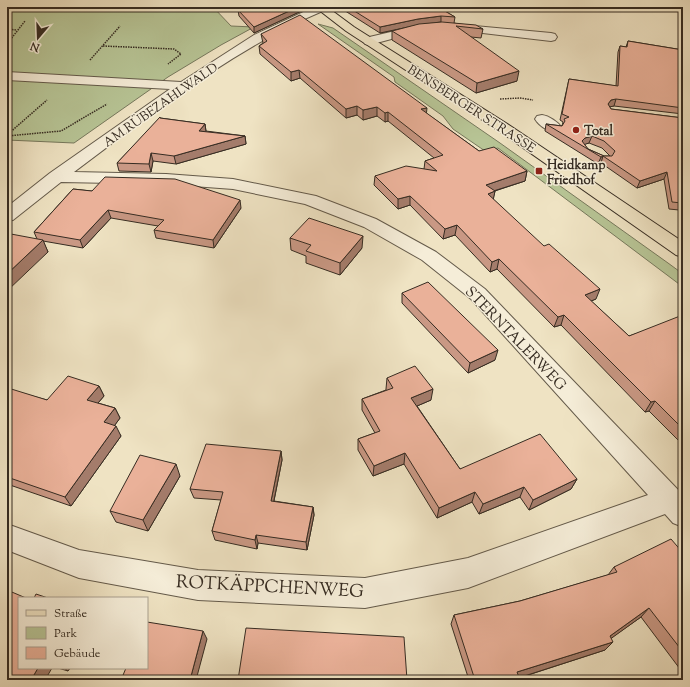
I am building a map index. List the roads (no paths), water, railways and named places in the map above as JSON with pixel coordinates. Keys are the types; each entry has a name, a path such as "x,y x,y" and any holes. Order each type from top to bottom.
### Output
{"main road":[{"name":"BENSBERGER STRASSE","path":"321,7 369,41 508,130 683,251"}],"street":[{"name":"AM RÜBEZAHLWALD","path":"7,216 56,177 184,86 255,40 304,14 321,7"},
{"path":"369,41 418,29 438,26 551,37"},
{"path":"7,76 143,82 184,86"},
{"path":"542,120 555,128"},
{"name":"STERNTALERWEG","path":"56,177 166,179 233,184 310,200 370,223 429,256 478,294 676,507"},
{"name":"ROTKÄPPCHENWEG","path":"7,537 79,564 198,586 364,593 468,573 676,507"}],"place":[{"name":"Total","path":"576,130"},
{"name":"Heidkamp Friedhof","path":"539,171"}]}
